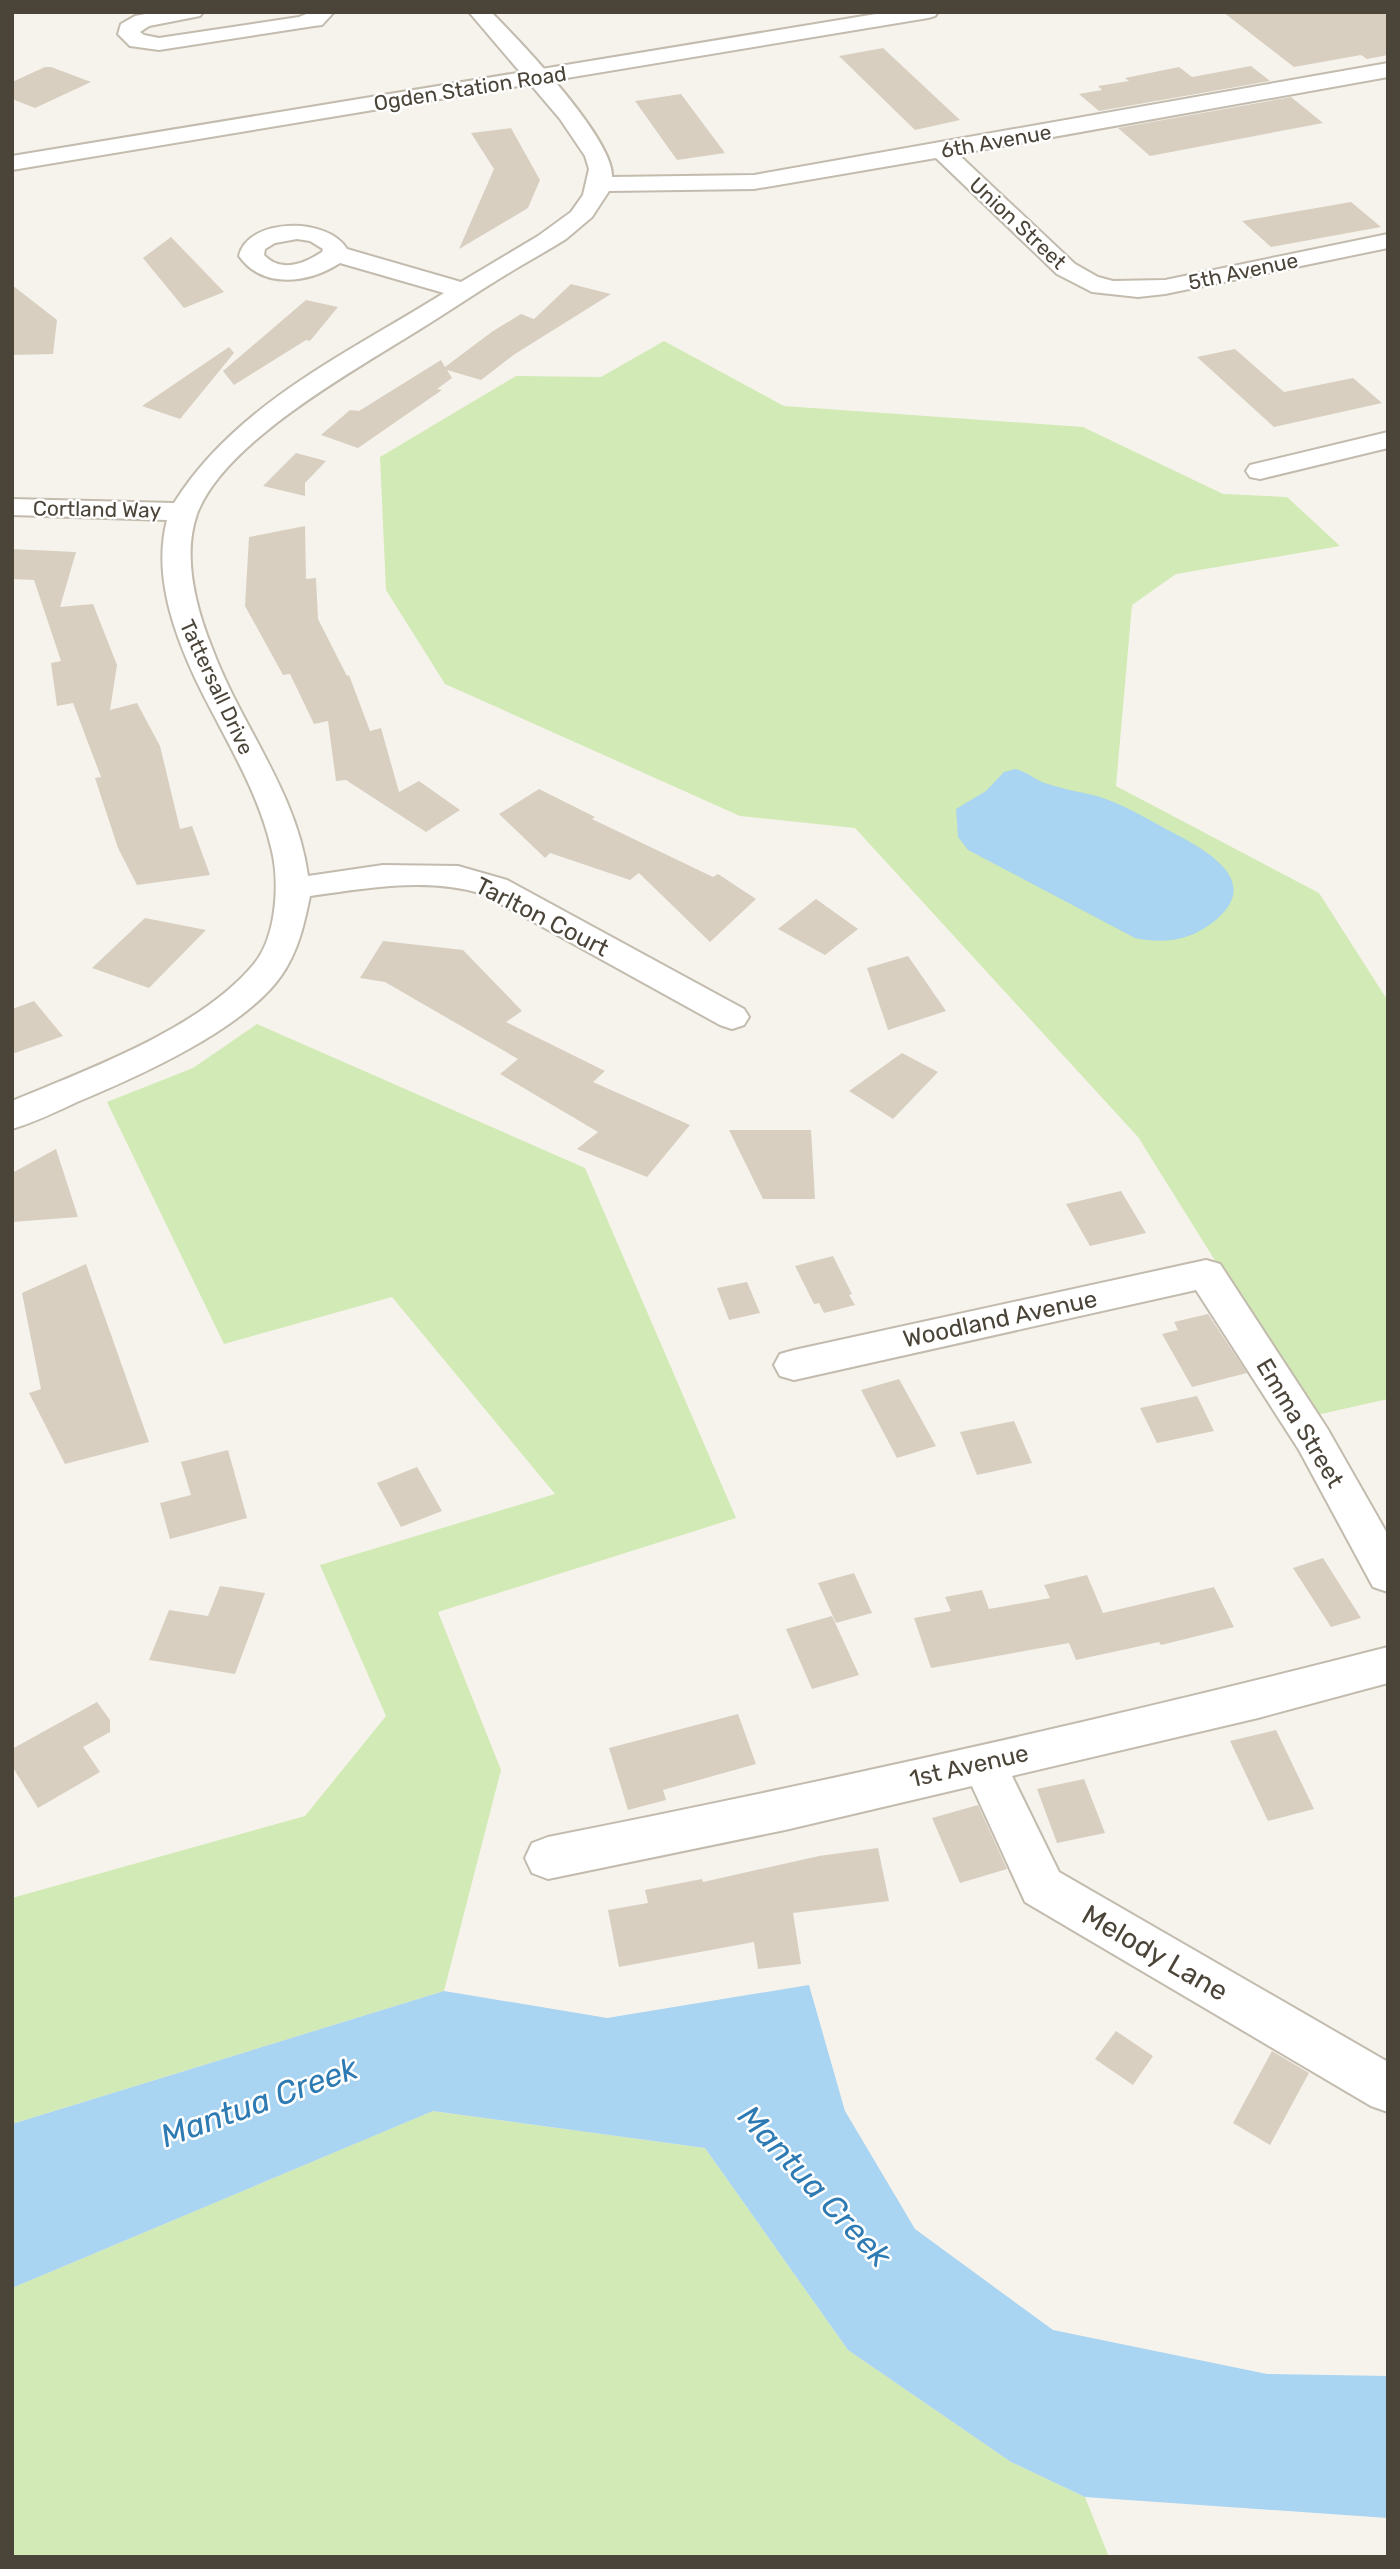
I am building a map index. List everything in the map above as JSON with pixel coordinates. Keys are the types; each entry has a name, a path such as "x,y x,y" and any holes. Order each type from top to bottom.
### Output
{"street":[{"path":"193,12 143,21 129,29 129,34 138,41 159,44 299,23 314,20 324,12"},
{"path":"479,12 506,40 590,144 602,164 600,184"},
{"name":"Ogden Station Road","path":"12,163 928,12"},
{"name":"6th Avenue","path":"600,184 754,182 942,151 1388,69"},
{"name":"Union Street","path":"942,151 1066,269 1080,280 1098,287"},
{"name":"Tattersall Drive","path":"12,1116 179,1038 236,1000 269,968 293,918 295,888 286,839 259,774 207,671 180,605 175,578 182,512 214,466 238,442 286,403 566,228 593,202 600,184"},
{"name":"5th Avenue","path":"1098,287 1130,291 1165,286 1388,241"},
{"path":"334,254 370,262 464,291"},
{"path":"1260,471 1388,440"},
{"name":"Cortland Way","path":"12,507 182,512"},
{"name":"Tarlton Court","path":"295,888 383,874 458,876 495,887 732,1017"},
{"name":"Woodland Avenue","path":"794,1365 1206,1274"},
{"name":"Emma Street","path":"1206,1274 1313,1439 1388,1575"},
{"name":"1st Avenue","path":"548,1858 785,1810 1258,1699 1388,1665"},
{"name":"Melody Lane","path":"983,1762 1042,1887 1388,2089"}],"green space":[{"path":"664,341 784,406 1083,427 1223,494 1287,497 1340,546 1176,574 1132,605 1116,786 1319,893 1388,1001 1388,1399 1312,1416 1138,1137 855,828 740,816 445,684 386,590 380,457 516,376 601,377"},
{"path":"257,1024 585,1168 736,1518 438,1612 501,1770 444,1991 12,2124 12,1898 305,1816 386,1716 320,1565 555,1494 392,1297 224,1344 107,1102 193,1068"},
{"path":"433,2111 705,2148 848,2350 1011,2462 1085,2497 1109,2557 12,2557 12,2288"}],"water":[{"path":"1015,769 1044,783 1118,804 1198,847 1224,868 1232,880 1233,893 1227,908 1212,923 1185,937 1165,941 1135,938 968,850 958,837 956,809 986,791 1004,772"},
{"name":"Mantua Creek","path":"809,1985 845,2111 915,2229 1053,2330 1267,2374 1388,2376 1388,2518 1085,2497 1011,2462 848,2350 705,2148 433,2111 12,2288 12,2124 444,1991 607,2018"}],"building":[{"path":"1223,12 1388,12 1388,55 1367,59 1361,55 1294,67"},
{"path":"883,48 960,120 915,130 839,56"},
{"path":"1251,66 1270,81 1099,111 1079,94 1102,90 1098,86 1129,81 1125,78 1179,67 1192,77"},
{"path":"45,67 91,82 35,108 12,99 12,82"},
{"path":"681,94 725,153 677,160 635,101"},
{"path":"1291,97 1323,123 1150,156 1118,128"},
{"path":"511,128 540,180 528,208 459,249 494,169 471,133"},
{"path":"1351,202 1381,227 1271,247 1242,221"},
{"path":"171,237 224,292 184,308 143,258"},
{"path":"571,284 611,294 515,354 481,380 447,370 452,378 437,389 442,390 358,448 321,435 350,410 359,411 441,360 445,367 521,314 534,319"},
{"path":"12,285 57,320 53,354 12,355"},
{"path":"306,300 338,307 310,341 306,340 234,385 223,371"},
{"path":"229,347 234,353 180,419 142,406"},
{"path":"1235,349 1284,392 1353,378 1382,403 1274,427 1197,357"},
{"path":"296,453 326,461 305,483 305,496 263,486"},
{"path":"305,526 306,579 316,578 318,619 347,676 349,675 370,731 381,728 399,792 419,781 460,810 426,832 346,780 336,781 328,721 314,724 290,674 283,675 245,606 249,537"},
{"path":"12,549 76,552 60,607 93,604 117,665 110,710 137,703 160,746 180,829 192,826 210,875 137,885 118,848 95,778 101,777 73,703 57,706 51,663 61,661 34,580 12,579"},
{"path":"539,789 595,817 592,819 713,877 718,874 756,899 710,942 639,873 630,880 550,853 545,858 499,814"},
{"path":"816,899 858,929 825,955 778,929"},
{"path":"145,918 206,930 149,988 92,968"},
{"path":"383,941 463,950 522,1011 506,1022 605,1071 593,1082 690,1125 647,1177 577,1149 598,1132 500,1074 518,1059 385,982 360,978"},
{"path":"908,956 946,1011 888,1030 867,968"},
{"path":"34,1001 63,1036 12,1054 12,1009"},
{"path":"902,1053 938,1072 893,1119 849,1091"},
{"path":"729,1130 811,1130 815,1199 763,1199"},
{"path":"56,1149 78,1217 12,1222 12,1173"},
{"path":"1121,1191 1146,1233 1090,1246 1066,1204"},
{"path":"833,1256 855,1305 824,1313 819,1303 814,1304 795,1266"},
{"path":"86,1264 149,1442 65,1464 29,1393 41,1389 22,1293"},
{"path":"747,1282 760,1313 729,1320 717,1288"},
{"path":"1208,1314 1247,1373 1192,1387 1162,1334 1178,1330 1174,1322"},
{"path":"899,1379 936,1446 897,1458 861,1390"},
{"path":"1197,1396 1214,1431 1157,1443 1140,1408"},
{"path":"1014,1421 1032,1463 977,1475 960,1432"},
{"path":"228,1450 247,1518 170,1539 160,1503 191,1495 181,1462"},
{"path":"417,1467 442,1511 401,1527 377,1483"},
{"path":"1323,1558 1361,1618 1331,1627 1293,1568"},
{"path":"854,1573 872,1613 836,1623 818,1583"},
{"path":"1087,1575 1103,1613 1214,1587 1234,1627 1161,1645 1159,1642 1076,1660 1069,1643 931,1668 914,1618 951,1611 945,1597 982,1590 989,1609 1050,1598 1044,1585"},
{"path":"220,1586 265,1593 235,1674 149,1660 169,1610 208,1616"},
{"path":"832,1616 859,1675 812,1689 786,1629"},
{"path":"97,1702 110,1720 110,1732 83,1747 100,1772 38,1808 12,1766 12,1749"},
{"path":"738,1714 756,1764 663,1790 666,1800 628,1810 609,1748"},
{"path":"1276,1730 1314,1809 1268,1821 1230,1741"},
{"path":"1084,1779 1105,1833 1057,1843 1037,1789"},
{"path":"978,1805 1007,1869 960,1883 932,1818"},
{"path":"878,1848 889,1901 793,1913 801,1964 758,1969 754,1942 619,1967 608,1910 648,1903 645,1890 702,1879 703,1882 819,1856"},
{"path":"1116,2031 1153,2056 1133,2085 1095,2059"},
{"path":"1272,2051 1309,2073 1270,2145 1233,2123"}]}
